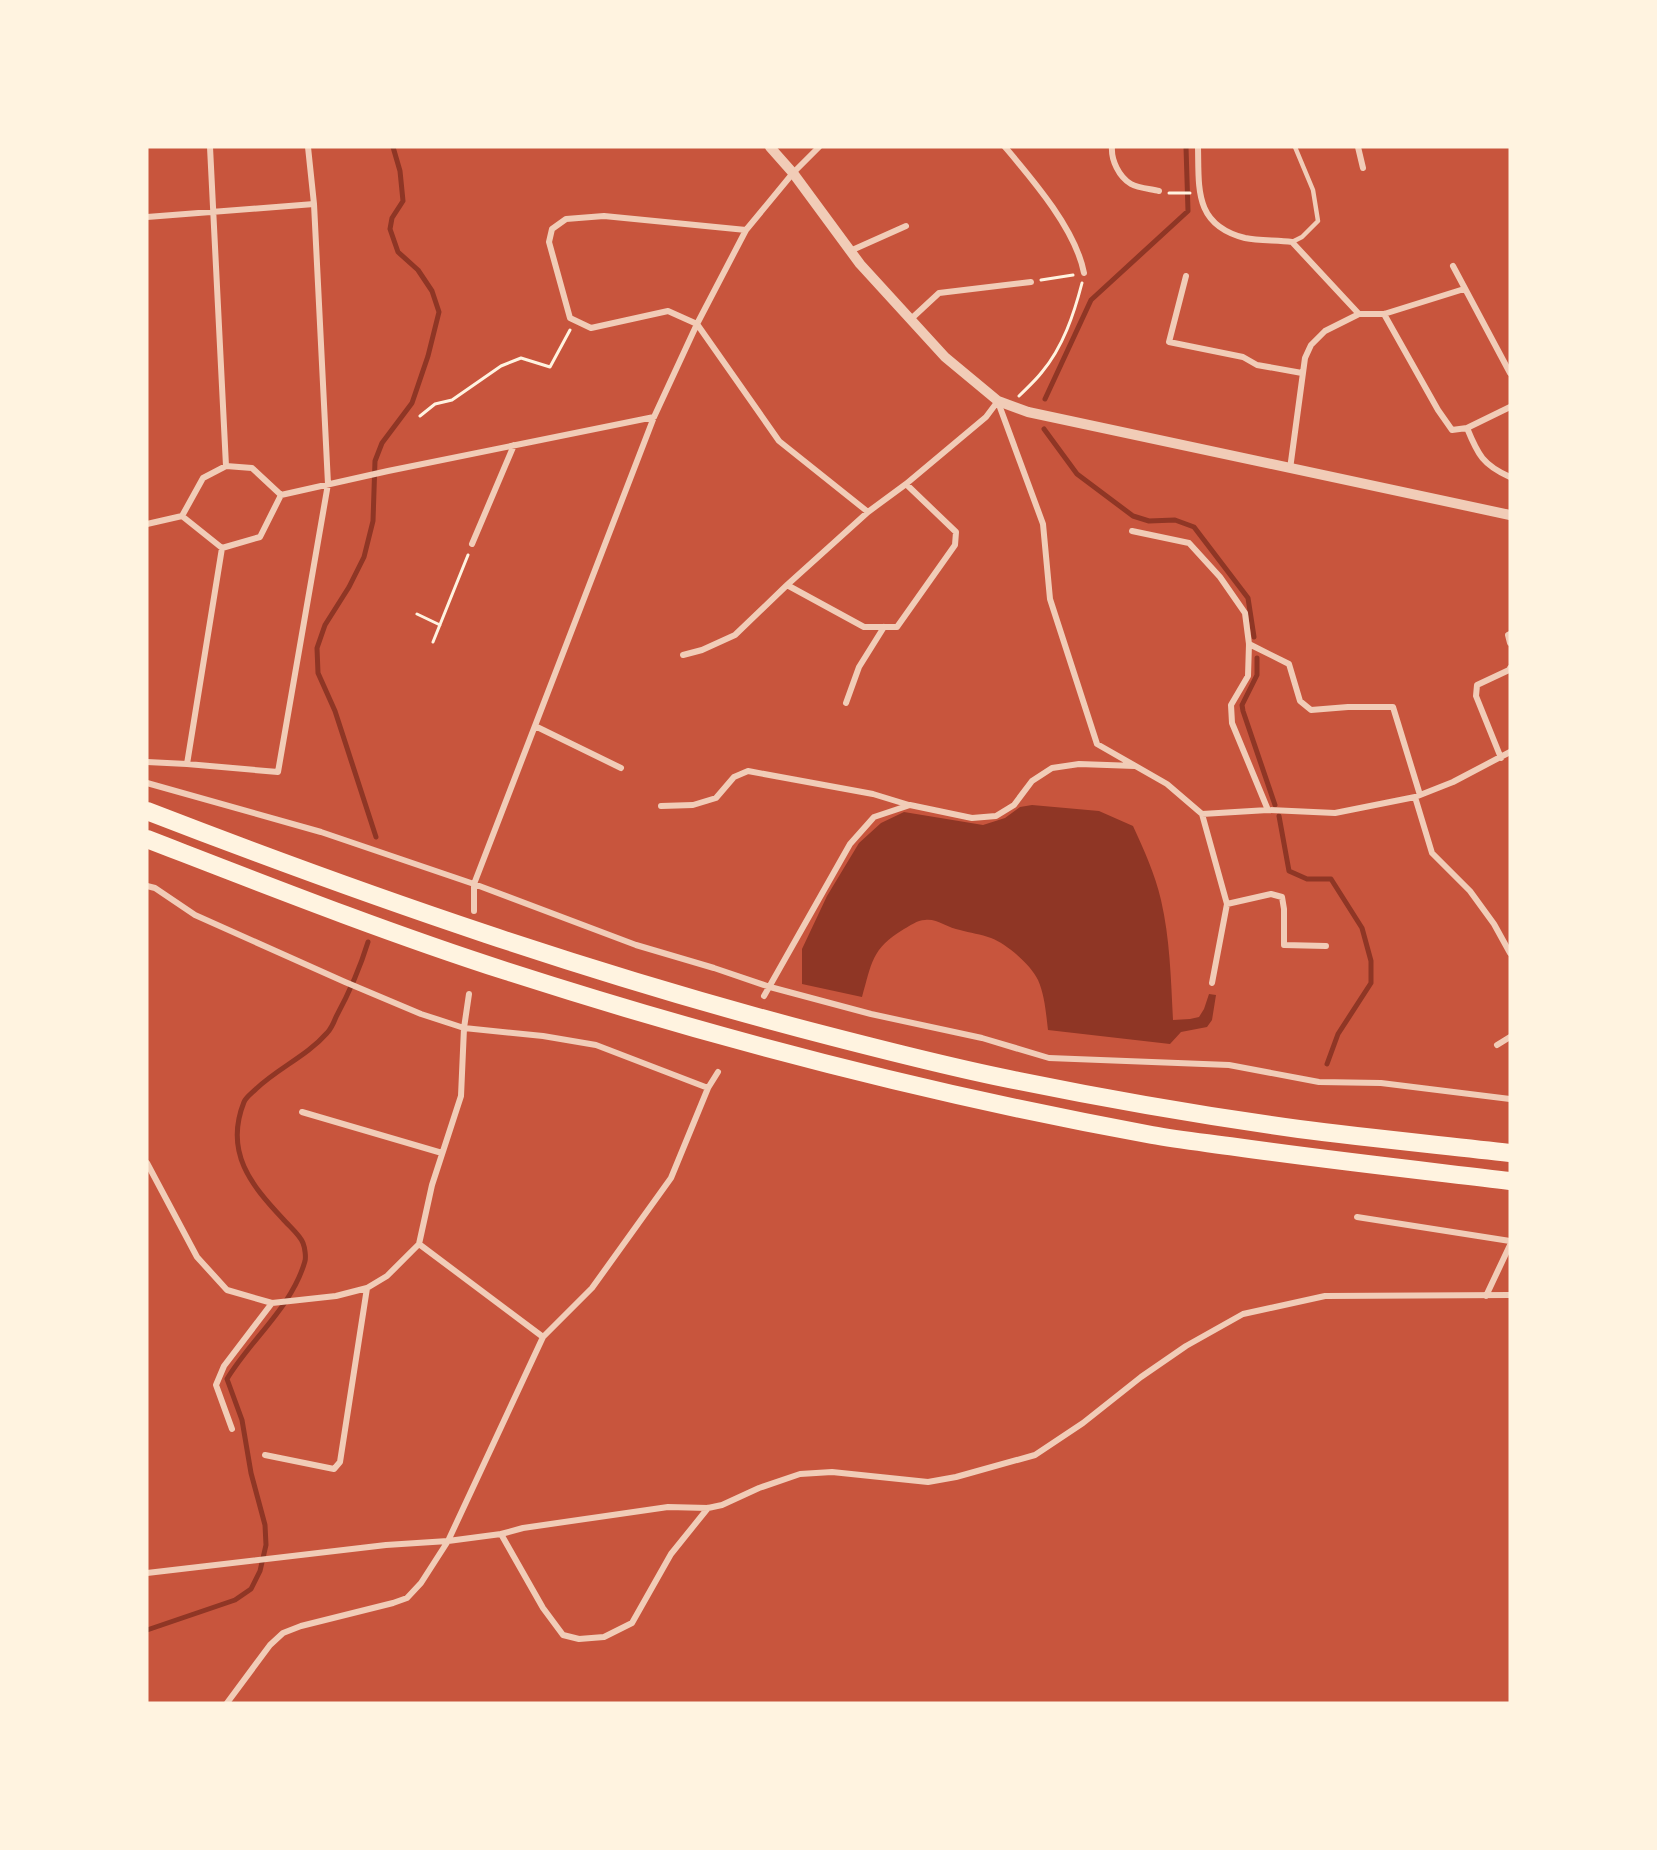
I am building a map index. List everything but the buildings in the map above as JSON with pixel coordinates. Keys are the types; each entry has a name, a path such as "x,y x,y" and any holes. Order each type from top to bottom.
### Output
{"highway":[{"path":"147,811 380,899 519,945 680,995 890,1052 1016,1081 1161,1108 1300,1129 1510,1153"},
{"path":"147,839 375,925 505,971 761,1047 885,1079 1012,1108 1155,1136 1294,1156 1510,1181"}],"street":[{"path":"210,147 226,466"},
{"path":"147,762 278,772 328,484 314,204 308,147"},
{"path":"770,147 793,173 850,251 911,320 945,357 998,401 1028,412 1290,470 1510,515"},
{"path":"474,911 474,884 654,417 697,324 746,230 793,173 819,147"},
{"path":"1005,147 1035,182 1062,224 1081,257 1084,273"},
{"path":"1112,147 1116,168 1131,184 1159,191"},
{"path":"1198,147 1199,193 1203,208 1219,228 1246,238 1292,242 1359,314"},
{"path":"1358,147 1363,168"},
{"path":"147,217 314,204"},
{"path":"746,230 604,216 566,219 552,228 549,242 570,318 591,328 668,311 697,324 779,441 868,512"},
{"path":"850,251 906,226"},
{"path":"1453,266 1510,373"},
{"path":"1186,276 1169,342 1243,357 1257,365 1302,373"},
{"path":"911,320 939,294 1031,282"},
{"path":"1290,470 1302,373 1311,345 1325,331 1359,314 1384,314 1464,289"},
{"path":"1384,314 1438,410 1452,430 1467,428 1510,407"},
{"path":"683,655 702,650 735,635 868,512 906,484 986,417 998,401"},
{"path":"998,401 1043,524 1050,599 1097,744 1167,784 1202,814 1227,904 1212,983"},
{"path":"281,495 363,476 654,417"},
{"path":"1467,428 1476,450 1493,470 1510,477"},
{"path":"472,544 514,445"},
{"path":"147,524 182,516 203,478 226,466 252,468 281,495"},
{"path":"787,585 864,627 897,627 955,545 956,532 906,484"},
{"path":"222,548 260,537 281,495"},
{"path":"182,516 222,548"},
{"path":"1132,531 1189,543 1221,577 1245,614 1249,644 1248,676 1231,705 1232,723 1268,810"},
{"path":"187,764 222,548"},
{"path":"846,703 860,667 884,627"},
{"path":"1510,634 1508,635 1510,643"},
{"path":"1249,644 1289,664 1300,701 1311,710 1393,707 1432,853 1470,891 1494,924 1510,953"},
{"path":"1501,758 1476,696 1477,685 1510,668"},
{"path":"535,726 621,768"},
{"path":"1202,814 1268,810 1335,813 1417,796 1453,782 1510,752"},
{"path":"661,806 693,805 716,798 734,777 748,771 873,794 910,805 972,818 996,816 1014,805 1032,781 1052,768 1079,764 1139,766"},
{"path":"147,783 321,832 474,884 636,945 770,987 871,1014 982,1038 1049,1058 1229,1065 1319,1082 1381,1083 1510,1099"},
{"path":"764,996 850,844 874,818 910,805"},
{"path":"147,886 155,888 195,915 421,1014 464,1028 543,1036 596,1045 708,1088"},
{"path":"1227,904 1271,894 1282,897 1284,945 1326,946"},
{"path":"147,1163 197,1257 227,1290 272,1303 336,1296 367,1288 387,1276 419,1244 432,1185 461,1096 464,1028 469,994"},
{"path":"1497,1045 1510,1037"},
{"path":"227,1703 270,1645 283,1633 301,1626 407,1598 420,1583 448,1541 543,1337 592,1288 671,1178 708,1088 718,1072"},
{"path":"302,1112 442,1153"},
{"path":"1357,1217 1510,1243 1486,1296"},
{"path":"419,1244 543,1337"},
{"path":"265,1455 334,1469 340,1462 367,1288"},
{"path":"147,1573 386,1545 448,1541 668,1507 708,1508 722,1505 759,1488 800,1474 832,1472 928,1482 956,1477 1035,1455 1083,1423 1140,1377 1186,1347 1244,1314 1325,1296 1510,1295"},
{"path":"232,1429 216,1385 224,1366 272,1303"},
{"path":"501,1534 543,1608 563,1635 579,1639 604,1637 632,1623 671,1554 708,1508"}],"lane":[{"path":"1292,242 1302,237 1318,221 1313,190 1295,147"}],"path":[{"path":"1010,406 1042,372 1061,344 1078,299 1084,273 1031,282"},
{"path":"420,416 435,404 452,400 501,366 521,358 550,367 575,320"},
{"path":"434,642 472,544"},
{"path":"417,614 440,625"}],"shaded area":[{"path":"1032,805 1099,811 1133,826 1152,871 1161,900 1171,975 1173,1020 1199,1017 1209,994 1216,995 1212,1020 1207,1027 1181,1032 1170,1044 1048,1030 1044,999 1038,980 1018,956 991,938 929,920 914,923 885,943 874,958 862,997 802,984 802,949 827,896 859,843 881,823 904,812 983,825 1005,818 1020,807"}],"waterway":[{"path":"376,837 335,711 318,673 317,648 325,625 349,587 364,557 373,521 375,461 382,443 412,403 428,356 439,312 432,291 418,270 398,252 390,229 392,218 403,201 400,171 393,147"},
{"path":"1045,399 1091,300 1188,211 1186,147"},
{"path":"1044,429 1077,474 1133,516 1149,521 1175,520 1194,527 1248,598 1254,637"},
{"path":"1257,658 1257,675 1242,705 1275,805"},
{"path":"1279,816 1289,871 1307,879 1331,879 1362,928 1371,961 1371,983 1338,1034 1327,1064"},
{"path":"147,1630 235,1600 251,1589 260,1571 266,1545 265,1525 251,1473 242,1420 227,1379 291,1293 299,1278 305,1255 304,1245 299,1237 271,1206 251,1180 244,1166 237,1137 239,1120 244,1102 249,1095 311,1048 330,1030 354,980 368,942"}]}
